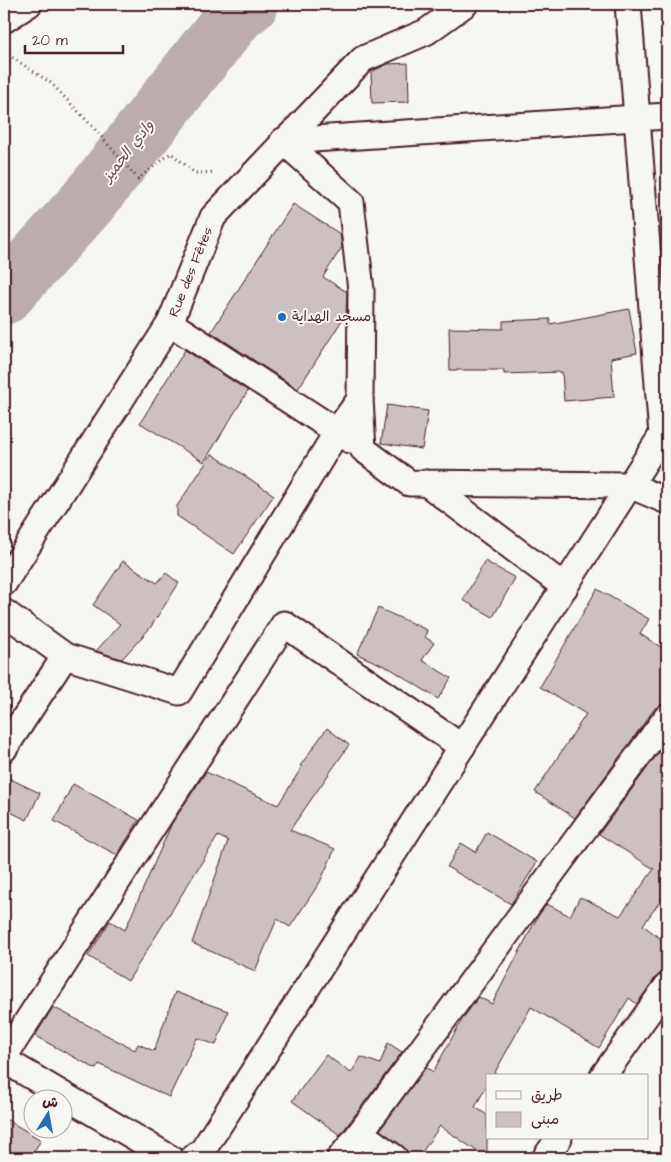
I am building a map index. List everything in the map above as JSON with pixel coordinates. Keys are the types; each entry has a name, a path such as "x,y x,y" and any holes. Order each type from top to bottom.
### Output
{"street":[{"path":"4,20 28,4"},
{"name":"Rue des Fêtes","path":"4,583 170,323 214,217 283,141 363,59 426,32 466,4"},
{"path":"193,1158 208,1142 662,436 628,4"},
{"path":"283,141 637,120 667,116"},
{"path":"283,141 351,202 361,290 360,399 363,449"},
{"path":"170,323 338,430 409,483 630,485 667,501"},
{"path":"4,612 65,656 178,692 338,430 360,399"},
{"path":"426,483 565,587"},
{"path":"170,1158 4,1059 284,624 462,747"},
{"path":"4,749 65,656"},
{"path":"340,1158 667,717"},
{"path":"604,1074 667,986"},
{"path":"360,1133 395,1158"},
{"path":"545,1158 558,1140"}],"path":[{"path":"4,52 51,83 92,126 138,179 170,153 195,173 258,169"}],"building":[{"path":"408,63 409,102 372,103 371,72 388,64"},
{"name":"مسجد الهداية","path":"293,204 340,234 342,247 323,277 347,292 346,314 298,389 211,332"},
{"path":"629,309 637,353 611,358 614,397 564,401 562,372 504,374 504,370 450,370 449,328 503,329 503,321 550,319 550,324"},
{"path":"185,350 248,391 204,462 140,423"},
{"path":"387,405 428,411 422,449 381,443"},
{"path":"212,454 274,495 234,554 177,516 177,506"},
{"path":"123,561 157,583 166,573 179,583 150,628 122,659 96,651 120,624 93,605"},
{"path":"485,561 515,578 493,617 463,600"},
{"path":"597,589 649,619 640,634 667,651 667,703 655,708 575,818 535,792 586,714 540,687"},
{"path":"378,608 427,630 425,637 434,643 422,660 451,678 438,699 391,669 357,654"},
{"path":"327,728 349,745 290,830 335,849 320,882 290,927 277,919 255,971 192,943 228,841 218,836 128,981 88,956 110,921 125,930 172,823 206,772 278,805 302,767 300,766"},
{"path":"667,741 667,892 643,925 667,944 667,972 656,977 637,1004 629,998 599,1048 531,1007 494,1074 486,1074 486,1087 475,1107 486,1114 487,1158 440,1126 418,1158 409,1158 404,1147 380,1130 426,1067 433,1072 463,1018 479,997 492,1004 538,916 547,904 570,916 580,897 620,916 654,869 599,834"},
{"path":"4,776 40,793 27,820 4,809"},
{"path":"73,784 139,820 117,855 54,821"},
{"path":"487,832 537,862 511,904 447,867 461,843 476,852"},
{"path":"175,992 228,1011 216,1045 197,1038 169,1097 99,1064 96,1069 35,1036 53,1007 135,1050 138,1044 154,1051"},
{"path":"388,1043 402,1052 340,1135 292,1101 326,1055 351,1073 361,1057 380,1064"},
{"path":"4,1118 22,1129 22,1140 41,1140 30,1158 4,1158"}],"waterway":[{"name":"وادي الحميز","path":"4,295 87,203 237,13 249,4"}],"place":[{"name":"مسجد الهداية","path":"282,317"}]}
